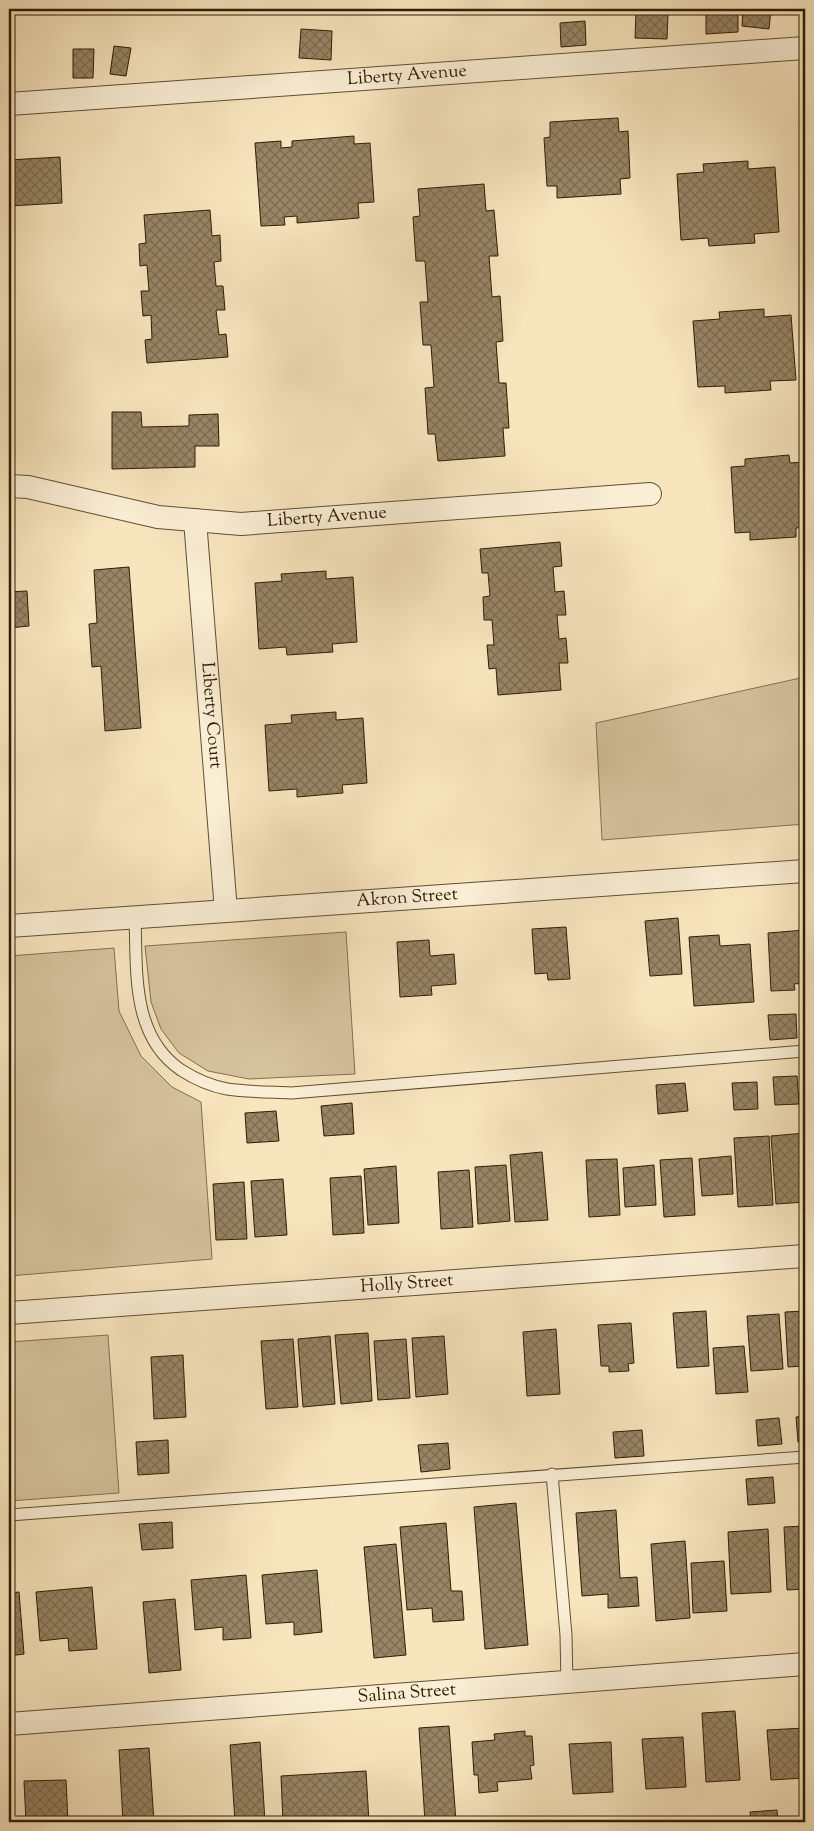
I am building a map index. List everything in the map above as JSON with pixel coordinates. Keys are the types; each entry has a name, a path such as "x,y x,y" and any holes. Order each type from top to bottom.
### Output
{"street":[{"name":"Liberty Avenue","path":"9,104 805,48"},
{"name":"Liberty Avenue","path":"9,486 28,487 158,517 241,524 650,494"},
{"name":"Liberty Court","path":"195,520 226,911"},
{"name":"Akron Street","path":"9,926 805,871"},
{"name":"Holly Street","path":"9,1313 805,1256"},
{"name":"Salina Street","path":"9,1724 805,1664"}],"lane":[{"path":"134,917 140,1009 152,1040 173,1064 188,1075 205,1083 226,1088 292,1093 805,1051"},
{"path":"9,1515 805,1457"},
{"path":"552,1474 566,1635 567,1683"}],"shaded area":[{"path":"805,677 805,824 602,840 596,723"},
{"path":"346,932 355,1074 249,1079 208,1071 179,1053 161,1029 151,1002 145,946"},
{"path":"114,948 119,1011 141,1056 172,1087 201,1102 212,1259 9,1276 9,956"},
{"path":"108,1335 119,1493 9,1501 9,1342"}],"building":[{"path":"706,9 738,9 738,32 706,34"},
{"path":"743,9 771,9 769,29 742,26"},
{"path":"636,13 668,14 667,39 635,38"},
{"path":"585,21 586,45 561,47 560,23"},
{"path":"301,29 332,31 331,60 299,58"},
{"path":"114,46 131,48 126,76 110,74"},
{"path":"73,49 94,49 93,78 73,78"},
{"path":"618,118 619,132 628,131 630,178 620,179 621,194 557,198 557,186 547,186 544,138 550,137 550,122"},
{"path":"354,136 354,144 370,143 374,202 358,203 359,218 297,223 297,216 284,217 285,225 261,226 255,143 281,141 281,148 292,147 292,141"},
{"path":"60,157 62,203 9,206 9,160"},
{"path":"748,161 748,169 775,167 779,232 754,234 755,243 709,246 708,238 681,240 677,174 704,172 703,164"},
{"path":"484,184 486,211 494,210 498,256 489,256 492,297 500,296 503,341 496,342 499,383 506,383 509,428 503,428 505,456 438,461 435,434 428,434 425,388 434,387 431,345 423,345 420,302 428,302 425,261 416,261 413,217 420,216 418,189"},
{"path":"210,210 212,236 220,235 221,261 214,262 216,286 223,286 225,310 216,310 219,335 226,334 228,357 147,363 145,340 152,339 151,315 143,316 141,291 149,291 147,265 140,266 139,244 146,243 144,215"},
{"path":"764,309 764,317 791,315 796,380 770,381 771,390 725,393 725,386 698,387 693,321 720,319 719,312"},
{"path":"112,412 141,412 142,427 189,426 189,415 218,414 219,446 195,446 195,467 112,469"},
{"path":"789,455 790,463 805,462 805,527 796,528 796,537 750,540 750,532 735,533 731,467 745,466 745,459"},
{"path":"560,542 562,566 553,567 555,592 564,591 566,615 557,615 559,639 566,638 568,663 559,663 561,690 498,695 496,668 489,669 487,645 494,645 492,620 484,620 483,597 490,596 488,573 482,573 480,549"},
{"path":"129,567 141,728 105,731 101,666 92,667 89,624 97,623 94,570"},
{"path":"326,571 326,579 353,577 357,642 332,644 333,652 287,655 286,647 259,649 255,583 282,581 281,574"},
{"path":"27,591 29,626 9,628 9,592"},
{"path":"336,712 336,720 363,718 367,783 342,785 343,793 297,797 297,789 269,791 265,725 292,723 291,715"},
{"path":"678,918 682,974 650,976 645,921"},
{"path":"566,927 570,979 548,980 547,973 535,974 532,929"},
{"path":"805,930 805,983 794,984 795,990 771,991 768,933"},
{"path":"719,935 720,946 750,944 754,1002 694,1006 689,937"},
{"path":"429,940 430,956 454,954 456,984 431,986 432,995 400,997 397,942"},
{"path":"796,1014 797,1038 770,1040 768,1015"},
{"path":"797,1076 799,1104 775,1105 773,1077"},
{"path":"757,1082 758,1109 734,1110 732,1083"},
{"path":"685,1083 688,1111 658,1114 656,1085"},
{"path":"352,1103 354,1134 324,1136 321,1106"},
{"path":"276,1111 279,1141 247,1143 245,1113"},
{"path":"805,1133 805,1202 776,1204 771,1136"},
{"path":"769,1136 773,1205 738,1207 734,1138"},
{"path":"542,1152 548,1220 515,1222 510,1155"},
{"path":"731,1156 733,1194 702,1196 699,1159"},
{"path":"692,1158 695,1215 664,1217 660,1160"},
{"path":"617,1159 620,1215 589,1217 586,1160"},
{"path":"506,1165 510,1221 478,1224 475,1167"},
{"path":"654,1165 656,1205 625,1207 623,1168"},
{"path":"396,1166 399,1223 368,1225 364,1169"},
{"path":"469,1170 473,1227 441,1229 438,1172"},
{"path":"361,1176 364,1233 333,1235 330,1178"},
{"path":"283,1179 287,1235 255,1237 251,1181"},
{"path":"244,1182 247,1239 216,1240 213,1184"},
{"path":"706,1311 709,1366 677,1368 673,1313"},
{"path":"805,1311 805,1366 788,1367 785,1312"},
{"path":"779,1314 783,1369 751,1371 747,1316"},
{"path":"631,1323 634,1363 628,1364 629,1371 609,1372 609,1366 601,1366 598,1325"},
{"path":"556,1329 560,1394 527,1396 523,1332"},
{"path":"368,1333 372,1401 341,1404 335,1335"},
{"path":"330,1336 335,1404 303,1407 298,1339"},
{"path":"444,1336 448,1394 416,1397 412,1338"},
{"path":"293,1339 298,1407 266,1409 261,1341"},
{"path":"406,1339 410,1398 378,1400 374,1341"},
{"path":"744,1346 748,1392 716,1394 713,1348"},
{"path":"183,1355 186,1417 154,1419 151,1357"},
{"path":"805,1416 805,1442 798,1442 796,1417"},
{"path":"779,1418 782,1444 758,1446 756,1420"},
{"path":"642,1430 644,1456 615,1458 613,1432"},
{"path":"168,1440 169,1473 138,1475 136,1442"},
{"path":"448,1443 450,1469 421,1472 418,1445"},
{"path":"773,1477 775,1503 748,1505 746,1479"},
{"path":"516,1503 528,1645 485,1649 474,1507"},
{"path":"616,1510 620,1578 637,1577 639,1606 608,1608 608,1594 582,1596 576,1513"},
{"path":"172,1522 173,1548 142,1550 139,1524"},
{"path":"446,1523 451,1591 462,1591 464,1620 433,1622 432,1608 407,1610 400,1527"},
{"path":"805,1526 805,1589 787,1590 784,1527"},
{"path":"768,1529 771,1592 731,1594 728,1532"},
{"path":"685,1541 690,1618 656,1621 651,1544"},
{"path":"396,1544 406,1655 374,1658 364,1547"},
{"path":"724,1561 727,1611 693,1613 691,1563"},
{"path":"317,1570 322,1632 294,1635 294,1622 266,1624 262,1575"},
{"path":"246,1575 251,1638 223,1640 223,1627 195,1630 191,1580"},
{"path":"92,1587 97,1649 69,1651 68,1638 40,1641 36,1592"},
{"path":"19,1592 24,1654 9,1656 9,1593"},
{"path":"175,1599 181,1670 149,1673 143,1602"},
{"path":"735,1711 740,1780 706,1782 702,1713"},
{"path":"449,1726 456,1822 425,1822 419,1728"},
{"path":"805,1728 805,1778 771,1780 767,1730"},
{"path":"525,1731 525,1736 532,1736 534,1765 530,1766 532,1779 497,1782 498,1791 479,1793 478,1775 474,1775 472,1742 495,1740 494,1734"},
{"path":"683,1737 686,1787 646,1789 642,1739"},
{"path":"260,1742 265,1822 235,1822 230,1745"},
{"path":"611,1742 613,1792 573,1794 569,1744"},
{"path":"149,1748 154,1822 123,1822 119,1750"},
{"path":"366,1771 369,1822 283,1822 281,1776"},
{"path":"66,1780 68,1822 26,1822 24,1781"},
{"path":"777,1810 778,1822 751,1822 750,1812"}]}
